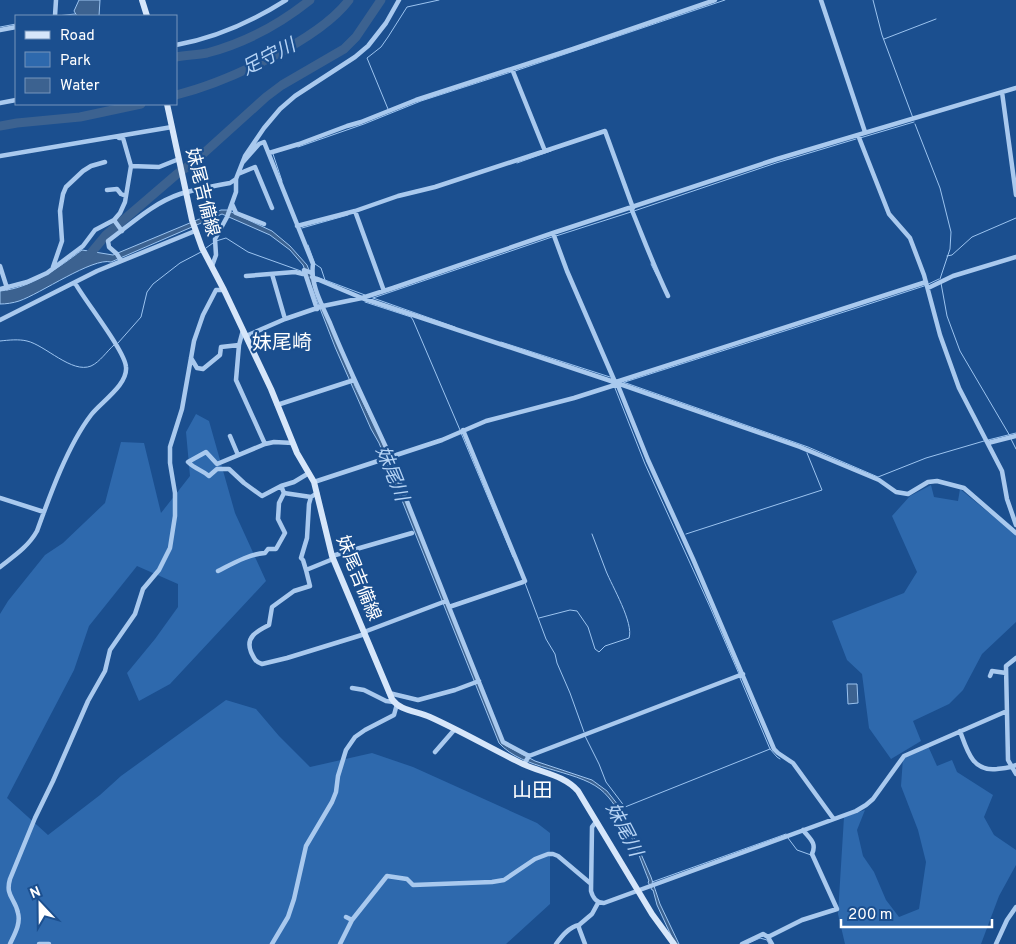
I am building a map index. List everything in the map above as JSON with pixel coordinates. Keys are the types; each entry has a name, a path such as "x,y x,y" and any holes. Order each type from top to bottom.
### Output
{"main road":[{"path":"142,0 147,15"},
{"name":"妹尾吉備線","path":"167,105 192,220 203,250 245,333 293,443 314,482 314,495 333,557 389,693 396,703"},
{"path":"396,703 456,729 525,763 562,778 573,786 652,914 674,944"}],"street":[{"path":"55,15 56,0"},
{"path":"178,44 240,24 267,12 286,0"},
{"path":"212,267 216,255 215,242 236,192 236,179 243,162 264,128 280,109 295,96 355,57 368,46 382,29 400,0"},
{"path":"268,153 361,122 416,100 513,70 715,0"},
{"path":"821,0 865,132"},
{"path":"0,30 15,27"},
{"path":"513,70 545,151"},
{"path":"266,444 236,380 239,344 245,333 320,308 384,291 632,210 777,159 859,137 865,132 1016,88"},
{"path":"1002,92 1016,195"},
{"path":"0,103 15,100"},
{"path":"0,156 171,125"},
{"path":"299,226 356,212 398,196 435,187 604,131 632,210 648,246 655,269 668,296"},
{"path":"859,137 889,214 910,238 927,285 940,334 959,388 1002,471 1007,498 1016,525"},
{"path":"0,289 27,282 51,270 83,246 91,234 114,221 120,213 126,196 131,166 123,138 106,138"},
{"path":"243,162 259,144 264,142 313,264 308,273 320,308 388,457 445,603 503,742 528,756"},
{"path":"131,166 158,167 180,161"},
{"path":"51,270 55,265 62,241 60,211 62,194 66,187 83,171 91,166 105,162"},
{"path":"238,174 255,167 272,208"},
{"path":"119,258 109,247 108,243 121,230 148,210 164,201 186,193 230,183 236,179"},
{"path":"107,190 117,190 126,196"},
{"path":"232,204 236,213 264,224"},
{"path":"356,212 384,291"},
{"path":"114,221 121,230"},
{"path":"0,320 75,283 119,258 195,229"},
{"path":"554,235 567,271 648,460 694,560 740,675 774,749 792,763 834,818"},
{"path":"314,482 442,440 495,418 574,398 616,383 1016,257"},
{"path":"0,266 7,288"},
{"path":"246,276 295,272 308,273 366,296 800,447 879,480 896,492 908,494 928,482 937,481 954,484 964,488 1016,533"},
{"path":"308,273 320,308"},
{"path":"272,274 285,319"},
{"path":"0,567 22,551 31,541 74,441 83,425 121,383 125,375 126,367 116,344 75,283"},
{"path":"10,944 19,922 19,914 8,893 10,879 35,818 88,702 105,671 110,650 135,614 143,589 159,570 170,548 175,516 175,493 170,455 172,441 182,410 194,342 202,315 213,293 216,290 224,290"},
{"path":"191,358 196,368 203,369 220,355 221,347 239,344"},
{"path":"278,405 352,381"},
{"path":"284,493 314,495 309,504 307,538 301,558 310,586 294,591 272,607 270,625 251,638 249,646 255,659 258,663 262,664 365,633 445,603 524,582 461,431"},
{"path":"230,436 238,455"},
{"path":"987,441 1012,436"},
{"path":"293,443 274,442 266,444 217,464 206,452 188,462 209,476 217,469 229,469 262,496 309,473"},
{"path":"218,571 239,562 247,556 265,553 268,549 276,549 285,534 278,519 279,503 284,493 281,486"},
{"path":"0,498 44,512"},
{"path":"306,570 333,557 412,533"},
{"path":"1016,658 1006,666 1008,760 1014,766 1016,774"},
{"path":"990,676 992,671 1006,673"},
{"path":"525,763 528,756 740,675"},
{"path":"389,693 418,700 478,681"},
{"path":"272,944 288,917 306,846 336,792 338,776 346,750 355,737 394,715 396,703 386,701 364,690 352,688"},
{"path":"598,903 604,903 655,886 856,811 866,806 873,798 904,756 1007,711"},
{"path":"435,752 456,729"},
{"path":"960,730 967,749 979,766 988,770 1014,766"},
{"path":"596,822 592,827 590,883 592,895 598,903"},
{"path":"768,937 802,920 837,909 812,854 815,848 814,844 803,830"},
{"path":"340,944 352,920 387,876 407,879 413,885 492,882 504,880 536,860 552,854 558,856 590,883"},
{"path":"556,944 564,934 592,914 598,903"},
{"path":"996,944 1007,920 1016,907"},
{"path":"346,917 352,920"},
{"path":"579,925 586,944"},
{"path":"742,944 763,934 768,937 772,944"},
{"path":"39,944 50,944"}],"green space":[{"path":"196,414 209,421 235,513 266,581 170,684 139,701 127,673 178,607 178,584 137,566 89,626 74,670 7,798 48,835 100,795 121,776 226,700 256,709 279,736 310,767 372,753 413,767 537,823 550,833 550,904 506,944 0,944 0,614 8,601 45,555 63,543 105,503 121,442 144,443 161,513 190,476 186,432"},
{"path":"931,485 934,497 958,501 960,489 1016,535 1016,622 982,654 963,690 949,704 913,721 921,741 891,759 869,728 862,674 847,660 832,621 904,593 917,572 892,516 910,496"},
{"path":"928,746 937,766 952,760 957,772 993,795 984,817 994,835 1016,850 1016,865 999,896 981,944 845,944 838,914 844,817 865,810 857,830 863,856 874,872 886,900 899,917 919,909 926,862 918,830 901,786 903,758"}],"water":[{"path":"79,0 100,0 99,15 76,15 74,11"},
{"name":"妹尾川","path":"221,210 227,210 272,231 290,246 307,265 355,386 380,437 505,745 535,761 592,780 607,791 622,810 651,877 660,904 679,944 675,944 657,905 653,890 623,819 608,797 589,782 521,759 499,743 379,443 335,347 303,265 290,250 270,235 222,214 111,262 103,262 80,270 19,301 0,304 0,291 23,286 44,276 82,250 113,255"},
{"path":"847,684 857,684 858,703 848,704"}],"waterway":[{"path":"178,57 207,53 235,44 274,25 310,0"},
{"name":"足守川","path":"178,94 219,81 270,58 316,30 335,15 349,0"},
{"path":"86,259 106,235 177,174 194,162 266,97 282,85 344,49 356,37 381,0"},
{"path":"388,109 367,58 381,47 407,7 439,0"},
{"path":"515,71 725,0"},
{"path":"873,0 882,35 913,118"},
{"path":"66,15 75,14"},
{"path":"884,39 936,19"},
{"path":"0,27 15,24"},
{"path":"298,147 364,124 421,101 511,72"},
{"name":"足守川","path":"0,126 80,117 136,105"},
{"path":"860,138 914,122"},
{"path":"915,124 940,188 951,232 950,249 940,279"},
{"path":"634,211 776,163 856,139"},
{"path":"517,163 551,151"},
{"path":"273,154 282,181"},
{"path":"556,236 631,212"},
{"path":"302,228 348,215"},
{"path":"947,256 952,255 972,237 1016,218"},
{"path":"373,298 552,237"},
{"path":"216,241 226,238 248,252 301,271"},
{"path":"206,248 213,243"},
{"path":"308,245 315,264 321,268 325,280"},
{"path":"118,343 141,317 147,292 153,284 180,263 201,252"},
{"path":"651,264 657,276"},
{"path":"317,277 365,295"},
{"path":"625,382 924,286 939,279"},
{"path":"941,283 947,316 960,351 1010,436"},
{"path":"373,298 455,327"},
{"path":"365,302 411,317 460,430"},
{"path":"0,341 27,341 67,363 84,367 94,364 114,345"},
{"path":"501,342 610,377"},
{"path":"623,382 808,447 878,477 926,458 984,441"},
{"path":"615,388 645,464 739,674"},
{"path":"461,433 513,557"},
{"path":"988,440 1016,433"},
{"path":"1011,439 1016,449"},
{"path":"686,534 822,490 807,453"},
{"path":"539,618 570,610 577,611 588,627 595,649 599,652 605,646 629,638 630,631 626,614 606,571 592,534"},
{"path":"525,583 546,639 555,654 584,732"},
{"path":"740,678 770,749 780,759"},
{"path":"585,736 606,782 625,807 770,749"},
{"path":"652,882 786,834"},
{"path":"788,838 797,850 811,855"},
{"path":"747,944 760,938 767,940 769,944"}],"district":[{"name":"妹尾崎","path":"282,342"},
{"name":"山田","path":"532,790"}]}
